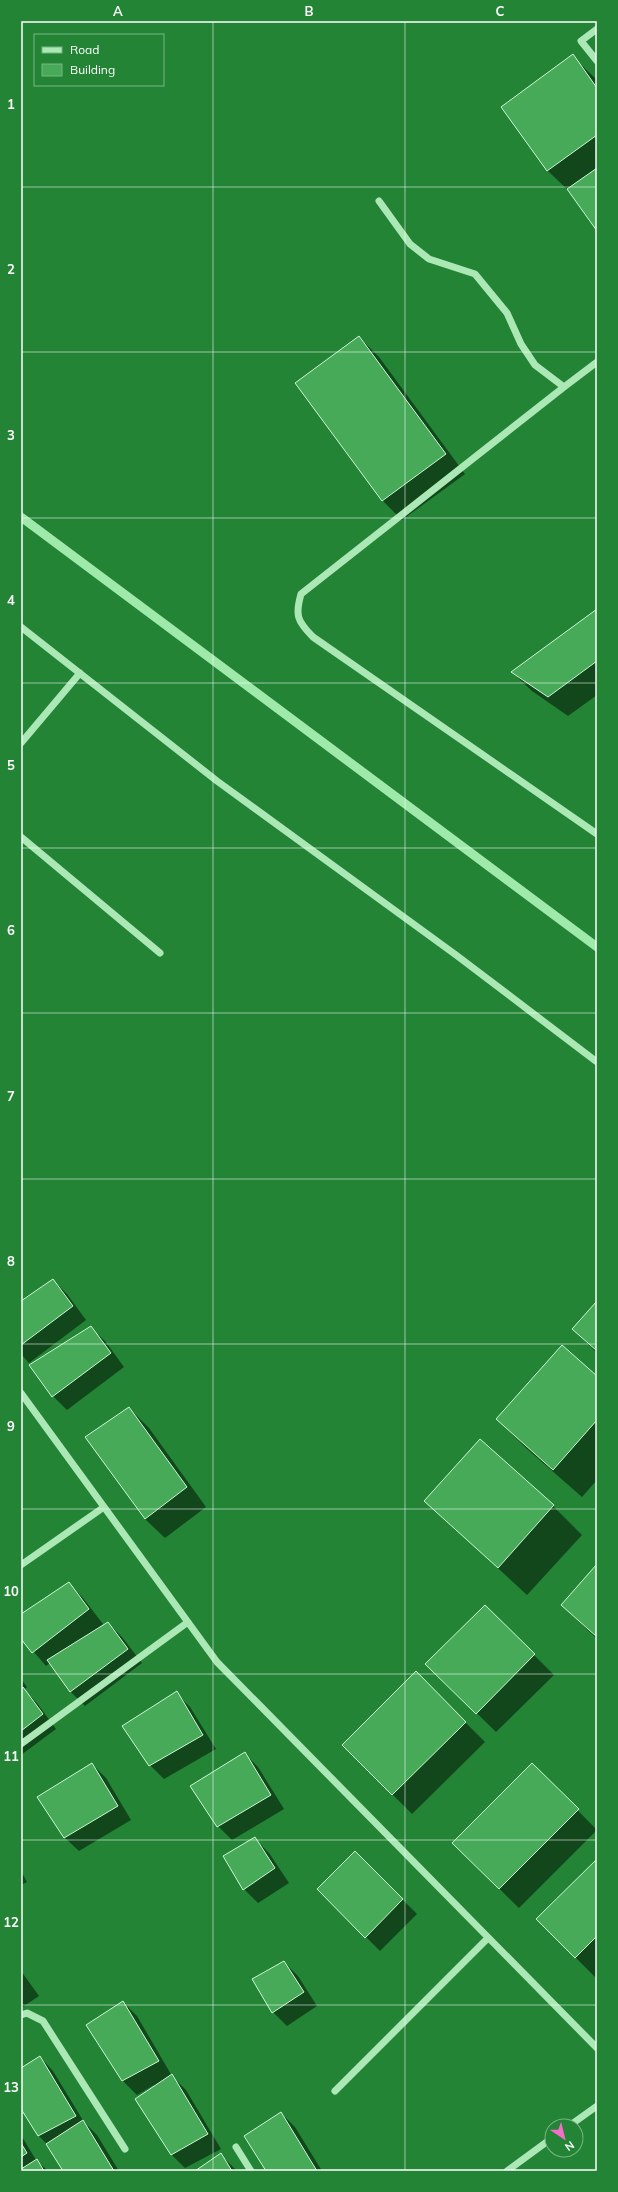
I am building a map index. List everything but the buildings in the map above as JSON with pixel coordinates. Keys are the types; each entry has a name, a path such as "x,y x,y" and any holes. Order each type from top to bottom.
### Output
{"street":[{"path":"597,29 582,40 597,61"},
{"path":"379,201 410,244 429,259 475,274 507,314 521,344 535,365 564,387"},
{"path":"597,362 301,594 297,609 300,624 313,637 597,834"},
{"path":"21,627 217,781 456,955 597,1062"},
{"path":"21,743 80,673"},
{"path":"21,838 160,953"},
{"path":"21,1393 217,1662 597,2048"},
{"path":"21,1565 104,1507"},
{"path":"21,1744 188,1622"},
{"path":"335,2091 488,1938"},
{"path":"21,2015 28,2013 43,2021 125,2149"},
{"path":"580,2118 597,2106"},
{"path":"507,2171 544,2144"},
{"path":"236,2146 251,2171"}],"waterway":[{"path":"21,517 597,947"}]}
